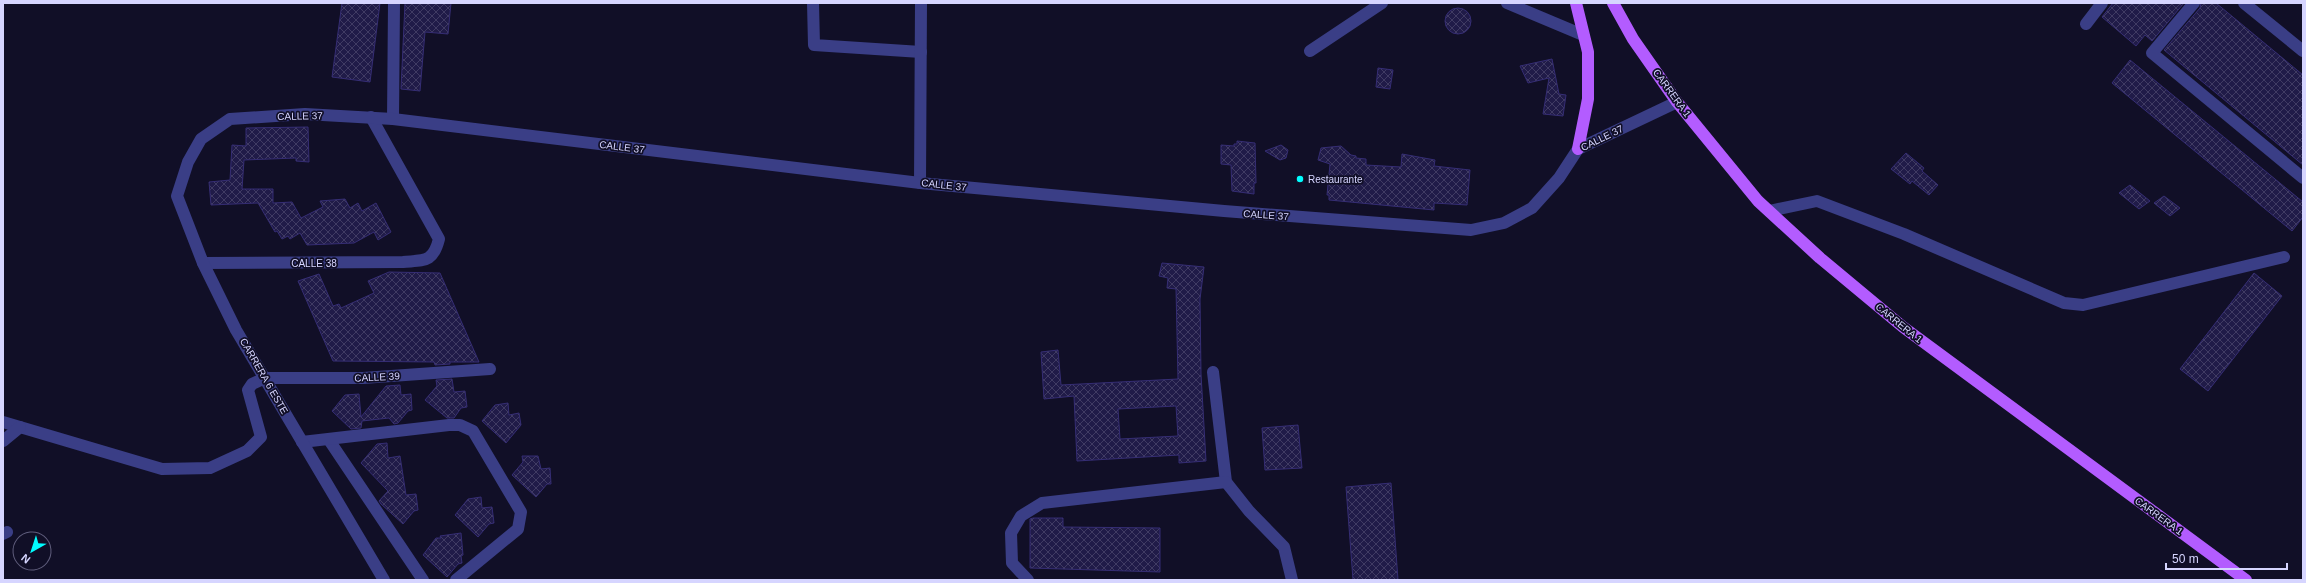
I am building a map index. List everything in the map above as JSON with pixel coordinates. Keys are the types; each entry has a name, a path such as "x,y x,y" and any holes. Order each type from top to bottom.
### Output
{"main road":[{"path":"1576,3 1588,52 1588,100 1578,148"},
{"name":"CARRERA 1","path":"1613,3 1633,39 1677,102 1769,211 1820,258 1903,327 2246,580"}],"street":[{"path":"393,119 394,3"},
{"path":"813,3 814,45 921,52"},
{"path":"920,183 921,3"},
{"path":"1310,51 1382,3"},
{"path":"1506,3 1583,35"},
{"path":"2086,24 2102,3"},
{"path":"2194,3 2152,53 2303,178"},
{"path":"2244,3 2303,51"},
{"name":"CALLE 37","path":"188,162 201,139 230,119 305,114 371,117 920,183 1224,211 1471,230 1504,223 1532,208 1559,178 1578,148 1677,102"},
{"name":"CALLE 38","path":"203,263 403,262 426,259 436,252 439,239 371,117"},
{"name":"CARRERA 6 ESTE","path":"188,162 177,196 203,263 236,330 384,580"},
{"path":"1769,211 1817,201 1904,234 2064,303 2083,305 2284,257"},
{"name":"CALLE 39","path":"265,378 363,378 490,369"},
{"path":"1213,372 1226,482 1248,511 1284,547 1292,580"},
{"path":"3,422 162,469 210,468 247,451 262,437 248,390 252,384 265,378"},
{"path":"302,442 449,425 460,426 473,431 521,512 518,529 456,580"},
{"path":"3,441 20,427"},
{"path":"329,440 423,580"},
{"path":"1028,580 1012,563 1011,533 1022,516 1042,503 1226,482"}],"building":[{"path":"342,3 380,3 370,82 332,77"},
{"path":"405,3 451,3 448,34 425,32 420,91 401,89"},
{"path":"2113,3 2184,3 2152,41 2145,35 2136,46 2102,17"},
{"path":"2201,3 2216,3 2303,75 2303,165 2164,50 2200,8"},
{"path":"1458,8 1468,11 1471,21 1468,31 1458,34 1448,31 1445,21 1448,11"},
{"path":"1552,59 1559,94 1566,95 1563,116 1543,114 1549,78 1528,83 1520,66"},
{"path":"2130,60 2303,202 2303,217 2292,231 2112,83"},
{"path":"1378,68 1393,70 1390,89 1376,87"},
{"path":"308,127 309,162 296,161 296,158 244,160 242,189 273,189 273,203 292,202 301,218 323,207 320,201 345,199 350,208 358,203 362,211 376,203 391,232 378,240 374,232 354,243 307,245 300,233 290,239 288,236 282,239 277,231 275,232 258,203 211,205 209,182 230,180 232,145 246,146 246,128"},
{"path":"1237,141 1255,143 1256,183 1254,183 1254,194 1232,191 1231,165 1221,164 1221,145 1234,146 1234,144 1237,144"},
{"path":"1281,145 1288,150 1286,158 1280,160 1265,151"},
{"path":"1341,146 1351,155 1356,156 1356,158 1366,159 1366,165 1401,167 1402,154 1435,160 1434,166 1470,170 1467,205 1434,203 1434,210 1329,200 1329,195 1327,195 1330,164 1318,160 1321,148"},
{"path":"1906,153 1924,168 1922,171 1938,185 1929,195 1912,181 1910,184 1891,169"},
{"path":"2130,185 2150,201 2139,209 2119,193"},
{"path":"2164,196 2180,208 2170,216 2154,203"},
{"path":"1162,263 1204,267 1200,299 1201,374 1206,461 1179,463 1179,455 1077,461 1074,396 1044,399 1041,352 1058,350 1061,385 1178,379 1176,289 1167,288 1168,278 1159,276","holes":["1176,406 1178,436 1120,439 1118,409"]},
{"path":"389,272 440,273 479,362 450,362 450,364 435,365 434,362 333,361 298,281 319,274 333,306 339,304 341,308 374,293 368,281"},
{"path":"2254,273 2282,296 2208,391 2180,369"},
{"path":"452,379 454,392 465,391 467,407 461,408 454,418 447,418 425,400 437,386 436,380"},
{"path":"400,385 401,395 411,394 412,410 408,411 398,423 394,424 389,418 362,421 361,428 351,429 332,411 345,395 359,394 361,417 386,386"},
{"path":"508,403 509,415 519,413 521,425 506,443 482,421 495,405"},
{"path":"1298,425 1302,468 1265,470 1262,428"},
{"path":"387,443 388,458 400,456 406,495 416,494 418,510 414,511 403,524 381,504 379,501 388,491 361,463 377,444"},
{"path":"522,456 538,456 541,469 550,468 551,484 547,484 536,497 512,475 523,462"},
{"path":"1391,483 1398,580 1353,580 1346,487"},
{"path":"481,497 482,508 492,507 494,523 489,524 478,537 455,515 468,499"},
{"path":"1063,518 1063,527 1160,528 1160,572 1030,568 1030,519"},
{"path":"461,533 463,555 461,556 462,563 458,564 447,577 423,555 436,538"}],"place":[{"name":"Restaurante","path":"1300,179"}]}
